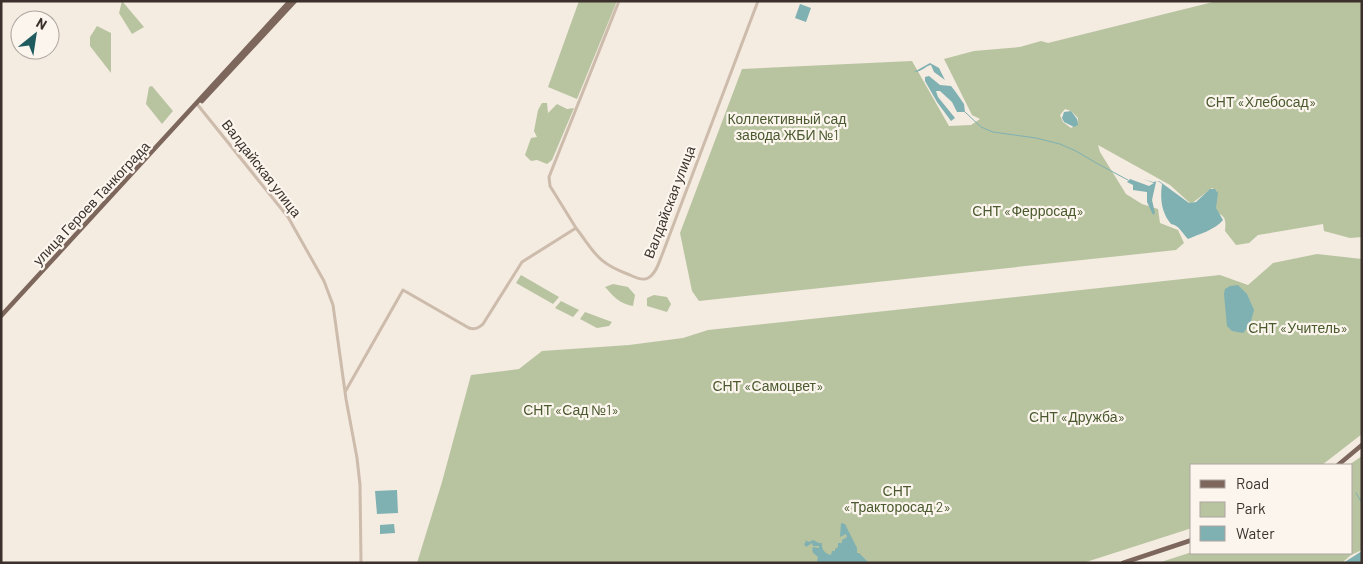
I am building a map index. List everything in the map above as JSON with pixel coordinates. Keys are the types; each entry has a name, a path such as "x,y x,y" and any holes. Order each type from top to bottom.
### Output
{"main road":[{"name":"улица Героев Танкограда","path":"1,316 290,1"},
{"name":"улица Героев Танкограда","path":"197,104 216,87 295,1"},
{"path":"1339,464 1362,445"},
{"path":"1123,563 1190,541"}],"street":[{"name":"Валдайская улица","path":"619,1 548,177 550,186 576,228 600,260 614,269 643,280 651,277 654,272 758,1"},
{"name":"Валдайская улица","path":"197,104 288,217 324,281 332,305 357,458 360,485 361,563"},
{"path":"345,392 403,290 469,328 474,329 484,324 522,262 576,228"}],"green space":[{"path":"122,1 144,27 132,34 119,13"},
{"path":"579,1 617,1 577,99 548,87"},
{"path":"1217,1 1362,1 1362,237 1350,238 1324,231 1323,224 1258,235 1249,243 1236,245 1225,231 1223,217 1215,212 1217,191 1212,188 1191,204 1170,185 1098,145 1100,152 1126,194 1142,204 1158,209 1160,223 1178,230 1184,243 1176,250 699,301 692,291 680,233 742,69 912,61 949,126 971,125 980,119 972,115 944,59 974,51 1020,47 1041,41 1048,43","holes":["1065,109 1071,111 1078,118 1077,124 1071,128 1063,122 1060,115"]},
{"path":"97,26 111,33 111,73 90,46 90,37"},
{"path":"152,86 173,111 162,124 146,104 149,87"},
{"path":"542,103 547,103 548,113 557,104 567,109 574,108 552,160 547,164 537,160 531,161 525,155 531,138 537,137 534,131 538,110"},
{"path":"1317,254 1362,259 1362,434 1323,464 1190,464 1190,529 1083,563 417,563 442,482 471,375 519,369 542,351 629,345 683,338 708,330 1220,275 1248,285 1273,263"},
{"path":"521,275 559,297 553,304 516,283"},
{"path":"613,284 628,287 635,295 633,306 621,302 605,287"},
{"path":"654,295 667,297 671,304 667,312 647,306 647,298"},
{"path":"561,301 579,310 573,317 555,308"},
{"path":"585,312 612,322 609,326 597,328 580,319"},
{"path":"1362,456 1362,550 1351,555 1342,563 1158,563 1190,553 1353,554 1353,464 1350,464"}],"water":[{"path":"800,4 811,8 806,22 795,18"},
{"path":"930,63 939,68 945,80 934,72 931,65 914,72"},
{"path":"929,76 940,85 951,86 964,104 965,112 957,112 952,102 940,91 936,91 938,97 955,118 951,121 925,81 925,77"},
{"path":"1071,111 1077,119 1078,125 1074,127 1064,122 1062,118 1064,112"},
{"path":"1130,179 1149,186 1154,183 1143,179 1153,182 1158,181 1156,182 1152,200 1155,213 1153,215 1147,202 1147,192 1133,190 1133,185 1127,182"},
{"path":"1158,181 1189,203 1196,202 1210,189 1215,189 1218,193 1216,208 1223,220 1211,229 1188,239 1178,228 1171,224 1165,215 1161,200 1162,184"},
{"path":"1238,285 1247,294 1254,310 1250,325 1243,333 1232,331 1227,326 1225,289"},
{"path":"397,490 398,513 377,514 375,491"},
{"path":"841,523 845,524 857,548 857,553 869,563 820,563 817,561 818,557 812,551 813,547 819,548 819,546 813,546 812,543 806,547 804,544 805,540 822,543 824,551 831,555 832,551 835,551 838,547 838,543 842,543 842,540 847,537 846,534 840,537"},
{"path":"394,524 395,533 380,534 380,525"},
{"path":"1362,551 1362,563 1343,563"}],"waterway":[{"path":"965,112 981,127 993,132 1036,138 1060,144 1128,180"},
{"path":"1356,493 1362,503"}],"park label":[{"name":"СНТ «Хлебосад»","path":"1261,101"},
{"name":"Коллективный сад завода ЖБИ №1","path":"787,126"},
{"name":"СНТ «Ферросад»","path":"1028,210"},
{"name":"СНТ «Учитель»","path":"1298,327"},
{"name":"СНТ «Самоцвет»","path":"768,385"},
{"name":"СНТ «Сад №1»","path":"571,409"},
{"name":"СНТ «Дружба»","path":"1077,416"},
{"name":"СНТ «Тракторосад 2»","path":"897,498"}]}
